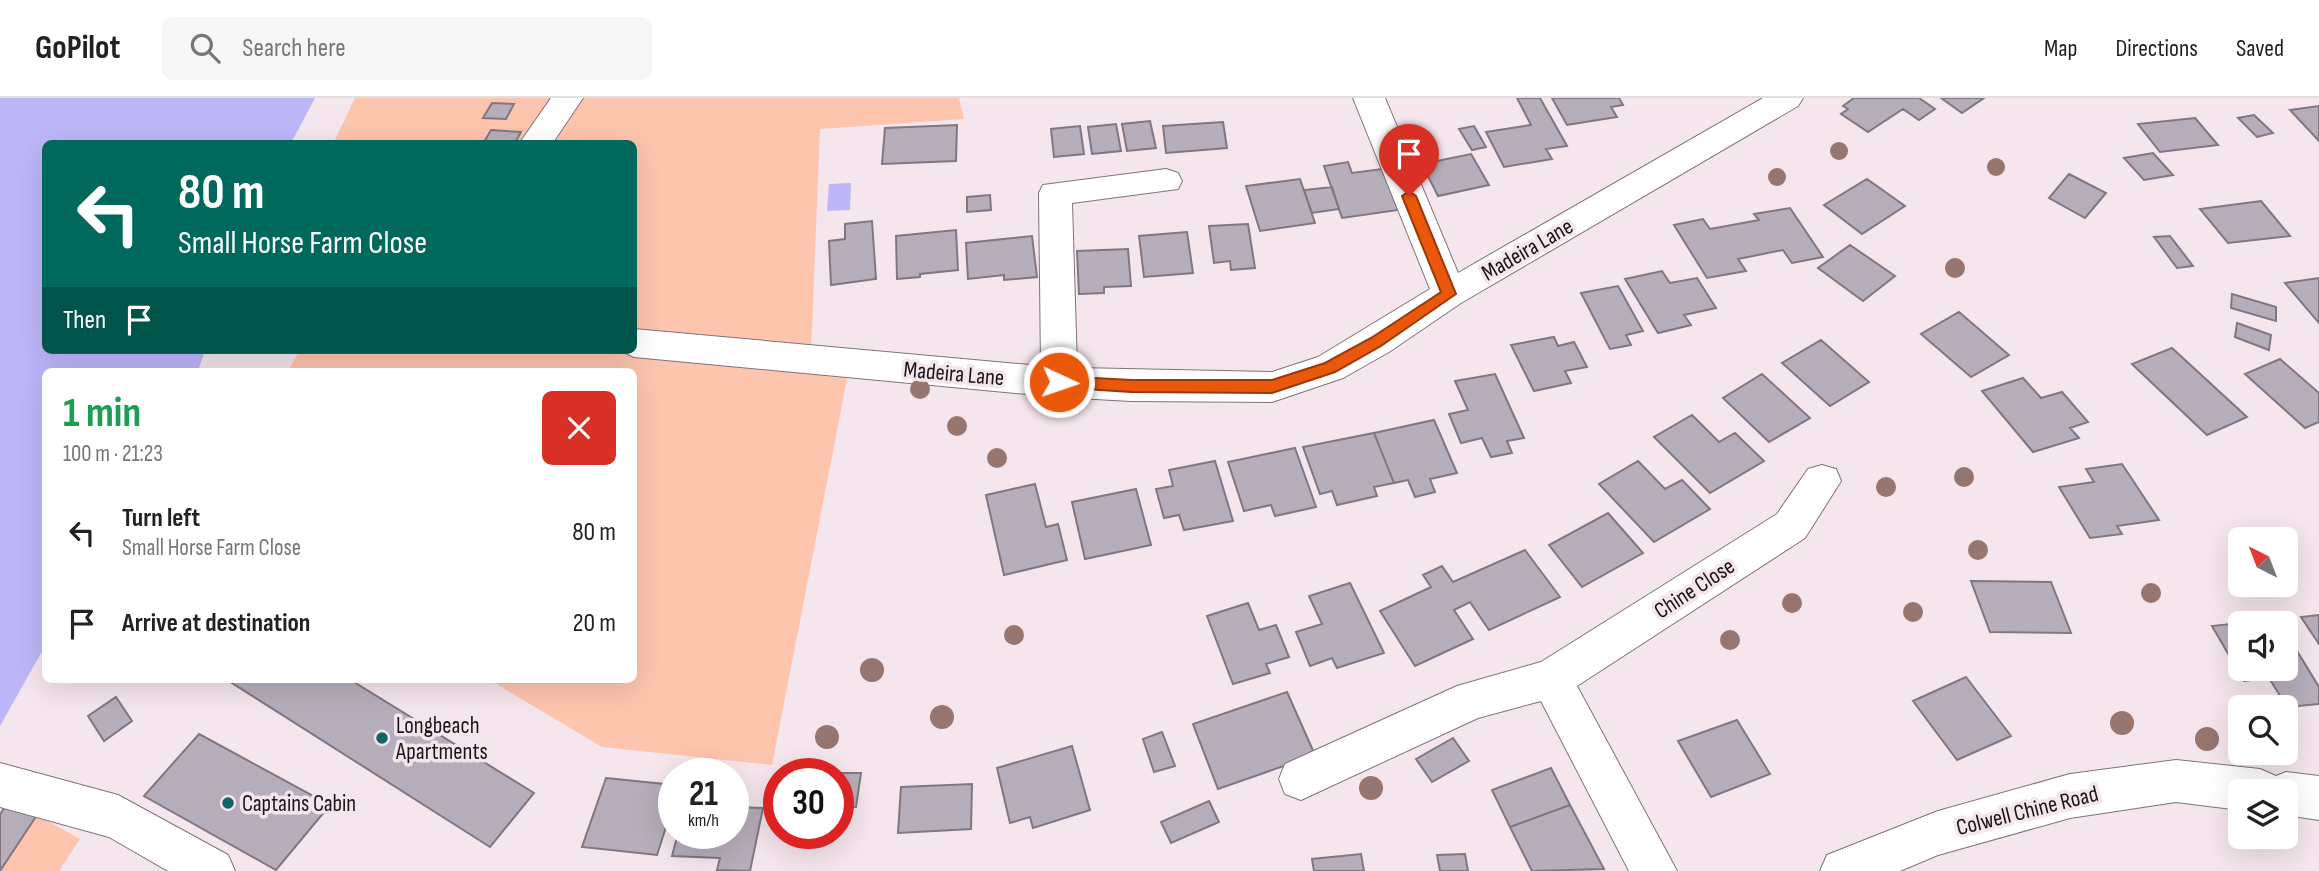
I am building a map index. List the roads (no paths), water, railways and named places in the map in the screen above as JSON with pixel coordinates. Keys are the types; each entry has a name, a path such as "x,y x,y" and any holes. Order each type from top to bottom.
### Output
{"street":[{"path":"538,140 567,98"},
{"path":"1369,98 1449,294"},
{"name":"Madeira Lane","path":"637,343 1059,382 1131,386 1272,387 1330,368 1376,342 1449,294 1787,98"},
{"path":"1059,382 1055,193 1166,181"},
{"name":"Chine Close","path":"1301,779 1472,699 1550,679 1790,526 1822,481"},
{"path":"1550,679 1654,871"},
{"name":"Colwell Chine Road","path":"1843,871 1938,833 2070,796 2176,781 2228,787"},
{"path":"0,785 118,817 212,871"},
{"path":"2298,795 2319,798"}],"place":[{"name":"Longbeach Apartments","path":"382,738"},
{"name":"Captains Cabin","path":"228,803"}]}
